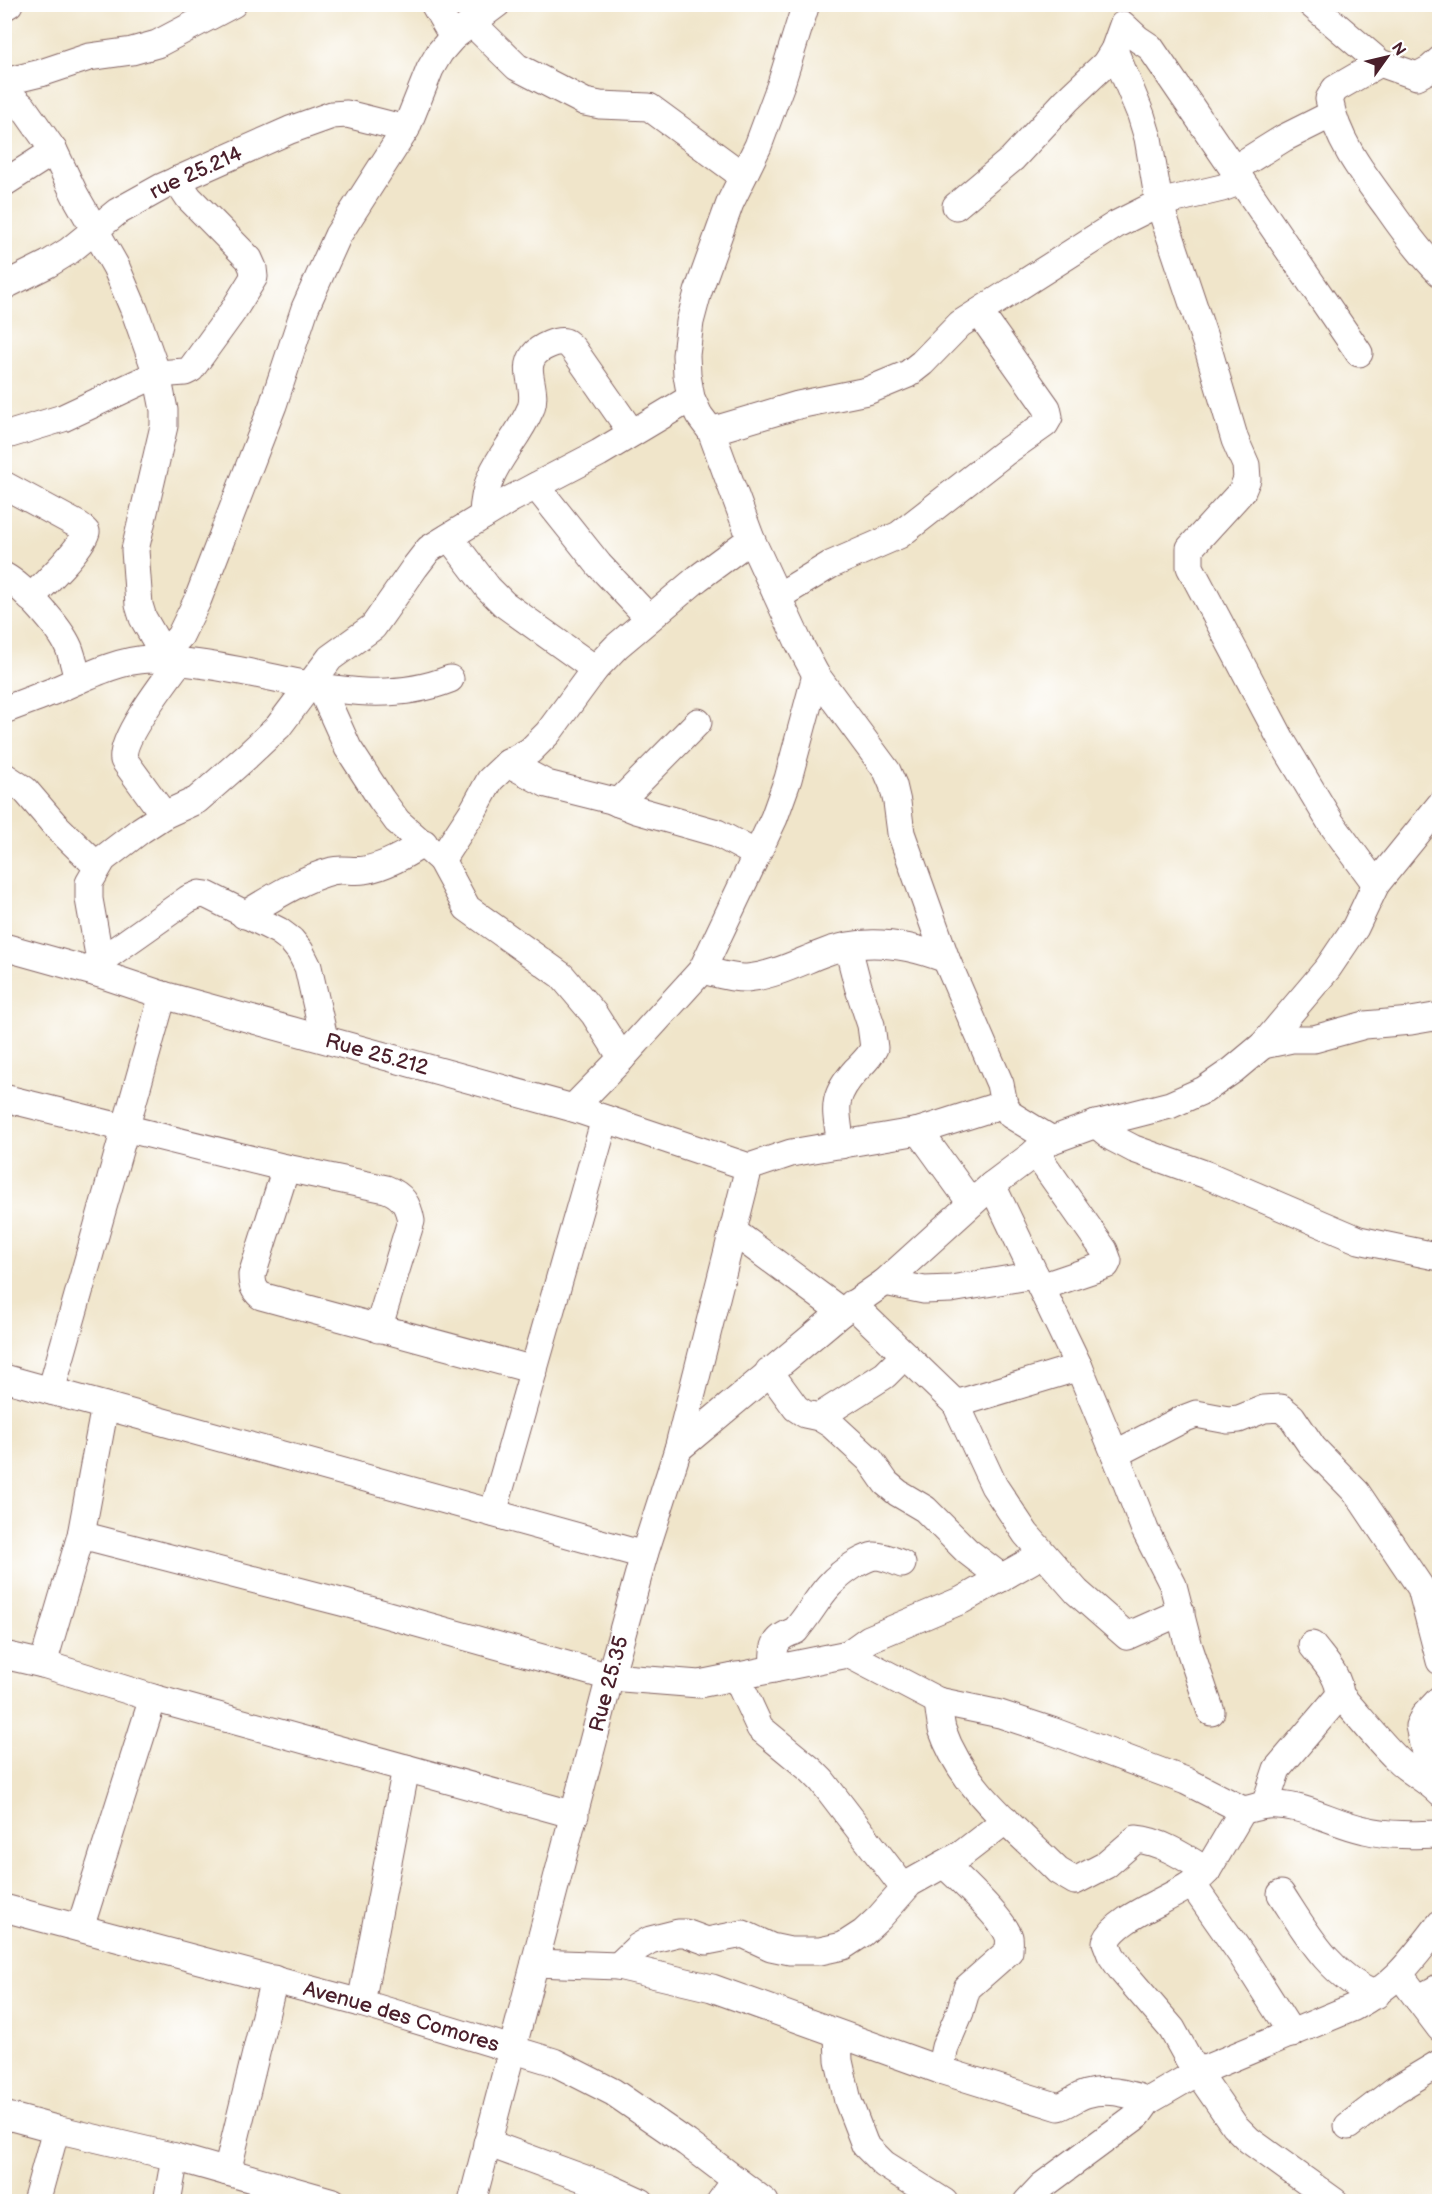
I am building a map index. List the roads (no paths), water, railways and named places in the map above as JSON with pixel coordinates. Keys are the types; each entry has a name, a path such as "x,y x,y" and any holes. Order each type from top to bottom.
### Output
{"street":[{"path":"4,7 9,4"},
{"path":"4,82 41,74 89,57 132,51 157,44 232,4"},
{"path":"434,4 463,30 517,67 585,102 600,105 649,107 743,176"},
{"path":"164,815 124,760 122,753 198,599 273,405 305,308 338,235 406,129 430,69 440,52 463,30 497,4"},
{"path":"806,4 781,84 758,146 730,202 698,292 690,322 686,355 691,398 699,415 711,431 751,539 799,643 816,675 890,778 897,802 901,833 946,959 1000,1084 1004,1104 1011,1115 1044,1146 1104,1250 1108,1261 1106,1265 1038,1281 924,1290 885,1282"},
{"path":"1311,4 1380,63 1417,76 1440,60"},
{"path":"956,206 1012,159 1067,100 1105,64 1114,50 1120,15"},
{"path":"1120,15 1138,39 1150,47 1359,352"},
{"path":"1114,50 1141,115 1148,138 1159,203 1209,352 1235,440 1248,472 1242,491 1190,548 1190,567 1283,743 1331,823 1376,884"},
{"path":"1380,63 1335,89 1329,99 1332,114 1356,165 1419,251 1440,273"},
{"path":"4,90 23,107 54,151 75,195 116,267 157,374 164,410 164,426 135,550 139,605 143,618 168,657"},
{"name":"rue 25.214","path":"4,286 69,251 117,212 177,180 290,130 332,116 347,114 406,129"},
{"path":"711,431 798,405 867,391 908,374 960,324 1117,224 1159,203 1222,188 1284,138 1332,114"},
{"path":"4,183 54,151"},
{"path":"4,436 63,418 157,374 185,372 194,367 233,311 254,277 253,268 249,259 189,198 177,180"},
{"path":"779,596 830,565 851,558 899,535 1045,424 1048,417 1047,408 979,312"},
{"path":"483,516 484,494 491,473 517,434 531,406 534,387 529,372 535,353 561,341 567,343 632,433"},
{"path":"324,1038 308,967 291,940 279,931 207,895 200,894 188,899 98,967 89,899 89,883 97,866 119,845 164,815 197,800 278,727 315,686 317,672 330,657 373,627 429,549 691,398"},
{"path":"4,485 80,526 86,533 60,567 30,598"},
{"path":"536,486 599,565 650,618"},
{"path":"448,537 488,588 504,604 595,669"},
{"path":"244,915 279,894 332,871 364,870 406,854 432,851 473,811 490,780 508,763 530,751 548,733 595,669 616,646 698,578 751,539"},
{"path":"4,576 15,582 43,611 63,638 69,648 78,680"},
{"path":"4,710 112,667 144,659 168,657 315,686 379,694 419,690 450,679"},
{"path":"573,1108 702,970 774,818 788,779 816,675"},
{"path":"315,686 348,748 376,791 397,821 432,851 467,908 562,976 594,1014 622,1058"},
{"path":"618,803 698,722"},
{"path":"508,763 547,784 717,833 756,854"},
{"path":"4,776 25,790 97,866"},
{"path":"678,1449 847,1308 885,1282 992,1185 1044,1146 1096,1124 1170,1105 1204,1090 1263,1045 1328,968 1355,928 1376,884 1440,805"},
{"path":"702,970 746,978 782,970 825,952 876,943 904,946 946,959"},
{"name":"Rue 25.212","path":"4,947 98,967 163,994 573,1108 749,1167"},
{"path":"841,1144 836,1109 837,1098 840,1090 874,1048 871,1025 848,947"},
{"path":"51,1391 163,994"},
{"path":"1263,1045 1292,1039 1314,1039 1365,1025 1440,1016"},
{"path":"4,1098 396,1193 406,1204 411,1221 378,1329"},
{"path":"749,1167 791,1153 919,1131 1004,1104"},
{"path":"493,1513 605,1119"},
{"path":"1096,1124 1113,1138 1134,1149 1207,1175 1359,1240 1440,1257"},
{"path":"919,1131 971,1203"},
{"name":"Rue 25.35","path":"472,2202 610,1677 644,1555 678,1449 749,1167"},
{"path":"286,1168 252,1275 255,1291 261,1296 534,1370"},
{"path":"992,1185 1079,1367 1144,1530 1173,1585 1189,1647 1211,1712"},
{"path":"734,1232 847,1308 905,1355 956,1404 1005,1505 1043,1554 1077,1592 1122,1634 1127,1636 1181,1612"},
{"path":"819,1417 885,1375 905,1355"},
{"path":"956,1404 1079,1367"},
{"path":"769,1371 796,1408 832,1425 870,1460 886,1483 925,1509 967,1551 1002,1578"},
{"path":"4,1378 644,1555"},
{"path":"43,1664 81,1535 105,1406"},
{"path":"1115,1454 1196,1414 1228,1420 1239,1419 1264,1409 1281,1408 1292,1417 1313,1448 1357,1492 1421,1588 1440,1661"},
{"path":"81,1535 345,1603 610,1677 699,1684 848,1654 869,1639 963,1600 1043,1554"},
{"path":"774,1669 774,1651 778,1640 795,1631 826,1586 837,1576 865,1558 874,1556 902,1564"},
{"path":"1312,1645 1340,1684 1340,1695 1276,1769 1254,1808 1200,1877 1111,1932 1106,1942 1111,1955 1123,1972 1172,2029 1222,2109 1249,2140 1335,2202"},
{"path":"848,1654 938,1701 1000,1714 1052,1731 1254,1808 1308,1811 1362,1830 1398,1836 1440,1834"},
{"path":"4,1655 43,1664 153,1698 575,1815"},
{"path":"736,1676 760,1728 822,1781 904,1888"},
{"path":"1340,1695 1396,1758 1436,1789"},
{"path":"80,1928 153,1698"},
{"path":"1436,1789 1419,1726 1424,1716 1440,1699"},
{"path":"938,1701 942,1727 951,1750 980,1792 1058,1871 1072,1881 1106,1865 1136,1839 1175,1853 1200,1877 1241,1954 1292,2034"},
{"path":"361,2003 406,1768"},
{"path":"618,1966 638,1947 650,1940 678,1933 685,1933 707,1941 743,1934 771,1947 790,1951 820,1951 843,1946 863,1933 879,1918 904,1888 923,1874 945,1865 1006,1820"},
{"path":"940,2070 945,2047 967,1989 1009,1951 1010,1943 1009,1935 999,1921 945,1865"},
{"path":"1281,1894 1324,1958 1337,1971 1376,1995"},
{"name":"Avenue des Comores","path":"4,1908 361,2003 554,2062 613,2092 687,2143 765,2202"},
{"path":"1027,2202 1051,2180 1138,2115 1148,2101 1198,2072 1292,2034 1376,1995 1400,1975 1440,1924"},
{"path":"535,1963 618,1966 712,1988 940,2070 1059,2107 1086,2094 1108,2092 1132,2095 1148,2101"},
{"path":"1400,1975 1429,1993 1440,2028"},
{"path":"227,2172 274,1979"},
{"path":"838,2035 839,2061 848,2101 865,2145 884,2164 944,2202"},
{"path":"1348,2126 1395,2090 1440,2063"},
{"path":"4,2115 175,2157 333,2202"},
{"path":"36,2202 56,2129"},
{"path":"487,2143 610,2188 641,2202"},
{"path":"167,2202 175,2157"},
{"path":"720,2202 736,2180"}]}
